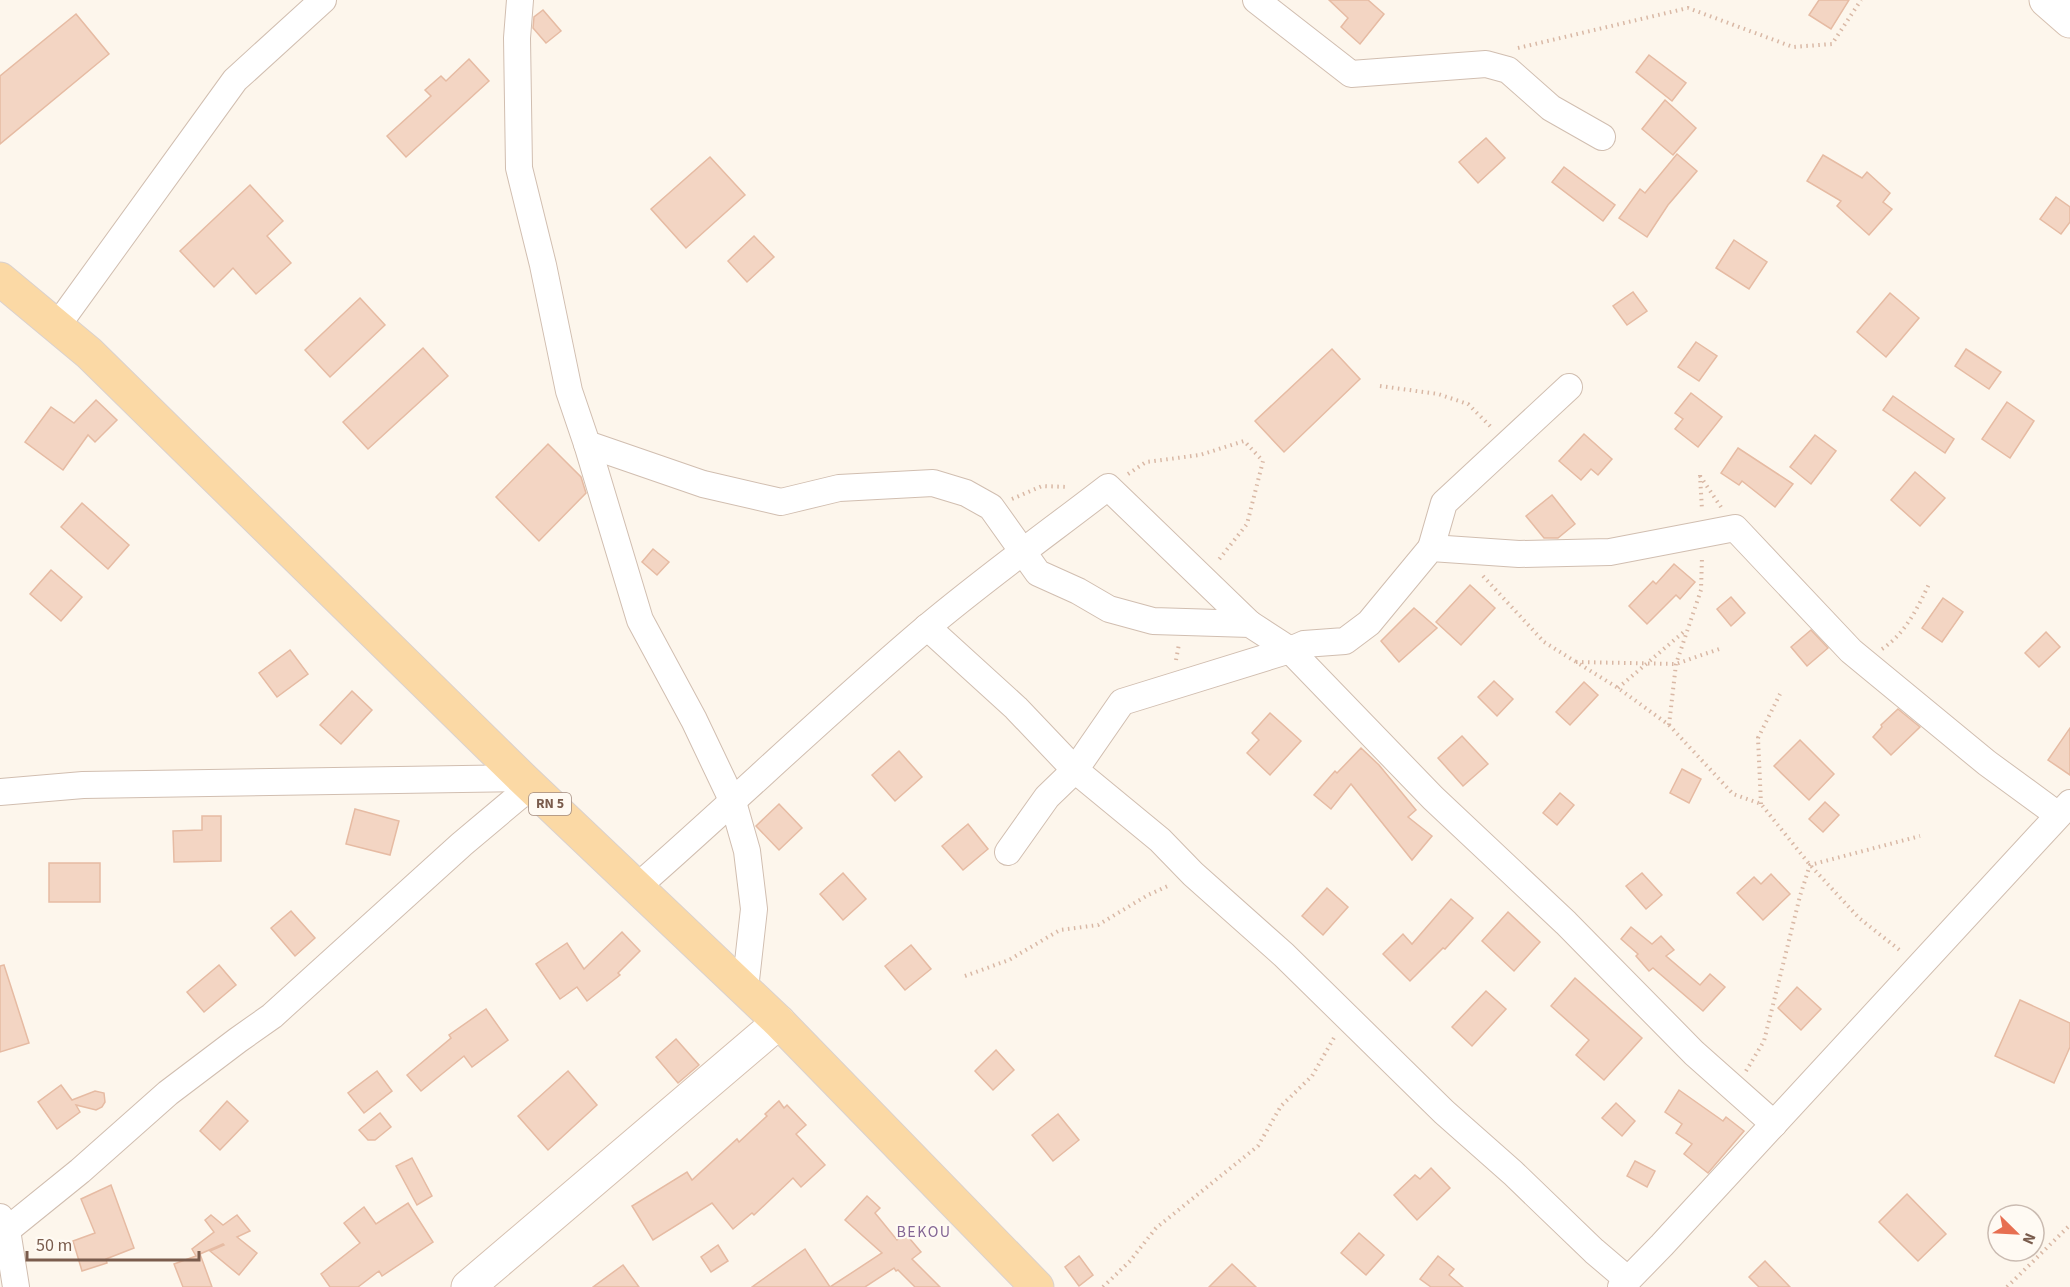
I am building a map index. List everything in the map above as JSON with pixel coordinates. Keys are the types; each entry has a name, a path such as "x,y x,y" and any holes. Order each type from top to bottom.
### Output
{"main road":[{"name":"RN 5","path":"0,279 89,352 526,782 779,1022 1037,1287"}],"street":[{"path":"57,326 234,80 323,0"},
{"path":"520,0 517,38 519,168 543,265 569,391 640,620 694,720 733,802 747,851 754,909 745,989"},
{"path":"1256,0 1351,74 1485,64 1508,70 1551,108 1602,137"},
{"path":"2046,0 2070,21"},
{"path":"1008,852 1047,797 1075,770 1122,702 1304,644 1345,641 1369,623 1431,548 1444,503 1569,387"},
{"path":"587,444 703,484 781,502 839,488 933,483 966,493 991,507 1038,573 1078,591 1109,609 1153,621 1251,624"},
{"path":"637,887 733,802 822,717 927,627 1108,487 1251,624 1290,650 1433,798 1566,923 1694,1053 1774,1124"},
{"path":"927,627 1016,708 1075,770 1160,840 1193,874 1284,954 1444,1112 1513,1173 1625,1283 2064,809 1987,763 1851,651 1734,528 1610,552 1519,554 1431,548"},
{"path":"0,792 83,785 526,782"},
{"path":"16,1287 4,1223 80,1171 168,1094 272,1016 462,844 526,782"},
{"path":"468,1287 779,1022"}],"path":[{"path":"1485,64 1501,52 1688,8 1793,47 1832,44 1860,0"},
{"path":"1380,386 1438,394 1468,404 1508,444"},
{"path":"1669,725 1676,664 1701,590 1703,534 1700,475 1734,528"},
{"path":"1457,549 1544,642 1618,688 1669,725 1733,794 1761,804 1810,865 1859,918 1920,965"},
{"path":"1864,661 1894,641 1917,609 1930,582"},
{"path":"1618,688 1688,629"},
{"path":"1575,662 1676,664 1722,648"},
{"path":"1761,804 1758,738 1780,694"},
{"path":"1810,865 1920,836"},
{"path":"1735,1089 1764,1041 1800,896 1810,865"},
{"path":"965,976 1009,960 1060,930 1098,925 1148,895 1193,874"},
{"path":"1103,1287 1130,1261 1156,1227 1258,1146 1281,1106 1312,1076 1346,1017"},
{"path":"2007,1287 2070,1225"}],"building":[{"path":"1329,0 1368,0 1384,14 1360,44 1341,27 1348,18"},
{"path":"1819,0 1849,0 1831,29 1809,15"},
{"path":"543,10 561,31 546,43 533,28 534,17"},
{"path":"76,14 109,54 0,144 0,76"},
{"path":"1649,55 1686,83 1672,101 1636,72"},
{"path":"469,59 489,81 406,157 387,136 431,96 425,90 441,76 446,81"},
{"path":"1665,100 1696,128 1673,155 1642,129"},
{"path":"1486,138 1505,158 1478,183 1459,162"},
{"path":"1677,154 1697,171 1668,205 1647,237 1619,218 1640,189 1645,193"},
{"path":"1823,155 1862,178 1867,172 1890,193 1883,202 1892,209 1869,235 1837,206 1841,201 1807,181"},
{"path":"710,157 745,195 686,248 651,209"},
{"path":"1564,167 1615,205 1603,221 1552,182"},
{"path":"250,185 283,221 267,236 291,263 256,294 233,268 214,287 180,251"},
{"path":"2056,197 2070,207 2070,222 2061,234 2040,219"},
{"path":"754,236 774,257 747,282 728,261"},
{"path":"1734,240 1767,262 1749,289 1716,268"},
{"path":"1633,292 1647,311 1627,325 1613,306"},
{"path":"1890,293 1919,318 1886,357 1857,332"},
{"path":"360,298 385,325 330,377 305,350"},
{"path":"1696,342 1717,356 1699,381 1678,367"},
{"path":"423,348 448,376 368,449 343,422"},
{"path":"1332,349 1360,379 1284,452 1255,421"},
{"path":"1966,349 2001,372 1989,389 1955,366"},
{"path":"1691,393 1722,417 1698,447 1675,429 1683,419 1675,413"},
{"path":"1893,396 1954,439 1945,453 1883,410"},
{"path":"96,400 117,420 95,442 88,435 63,470 25,442 51,407 74,423"},
{"path":"2007,402 2034,421 2010,458 1982,439"},
{"path":"1584,434 1612,459 1598,475 1591,469 1581,480 1559,461"},
{"path":"1815,435 1836,451 1811,484 1790,467"},
{"path":"548,444 581,477 586,493 539,541 496,497"},
{"path":"1738,448 1793,484 1775,507 1742,481 1739,485 1721,473"},
{"path":"1915,472 1945,498 1920,526 1891,500"},
{"path":"1552,495 1575,524 1558,538 1544,538 1526,516"},
{"path":"82,503 129,545 108,569 61,527"},
{"path":"653,549 669,562 657,575 642,562"},
{"path":"1674,564 1695,582 1680,599 1676,595 1647,624 1629,606 1653,581 1656,584"},
{"path":"51,570 82,597 61,621 30,594"},
{"path":"1470,585 1495,608 1461,645 1436,622"},
{"path":"1731,597 1745,613 1731,626 1717,609"},
{"path":"1943,598 1963,612 1942,642 1922,628"},
{"path":"1414,608 1437,628 1399,662 1381,641"},
{"path":"1811,630 1828,648 1807,666 1791,647"},
{"path":"2046,632 2060,647 2039,667 2025,653"},
{"path":"290,650 308,674 277,697 259,673"},
{"path":"1494,681 1513,699 1497,716 1478,697"},
{"path":"1584,682 1598,695 1570,725 1556,712"},
{"path":"352,691 372,710 341,744 320,725"},
{"path":"1898,709 1920,727 1891,755 1873,737 1882,727 1881,725"},
{"path":"1270,713 1301,741 1270,775 1247,753 1259,740 1252,733"},
{"path":"2070,728 2070,775 2048,760"},
{"path":"1462,736 1488,764 1463,786 1438,758"},
{"path":"1800,740 1834,774 1809,800 1774,766"},
{"path":"1361,748 1379,765 1416,810 1408,817 1432,836 1412,860 1351,784 1331,809 1314,795 1335,771 1337,773"},
{"path":"899,751 922,777 895,801 872,775"},
{"path":"1682,769 1701,779 1689,803 1670,793"},
{"path":"1560,793 1574,805 1557,825 1543,813"},
{"path":"1825,802 1839,815 1823,832 1809,819"},
{"path":"779,804 802,828 779,850 756,826"},
{"path":"355,809 399,821 390,855 346,844"},
{"path":"202,816 221,816 221,861 174,862 173,831 202,830"},
{"path":"968,824 988,849 963,870 942,846"},
{"path":"49,863 100,863 100,902 49,902"},
{"path":"843,873 866,899 843,920 820,894"},
{"path":"1642,873 1662,895 1646,909 1626,886"},
{"path":"1771,874 1790,894 1763,920 1737,893 1754,877 1761,884"},
{"path":"1327,888 1348,907 1323,935 1302,916"},
{"path":"1451,899 1473,918 1445,949 1443,948 1410,981 1383,954 1403,934 1412,944"},
{"path":"291,911 315,938 295,956 271,928"},
{"path":"1508,912 1540,942 1514,971 1482,941"},
{"path":"1631,927 1652,944 1661,936 1674,950 1666,956 1700,985 1710,974 1725,987 1703,1011 1653,968 1649,971 1636,956 1638,954 1621,939"},
{"path":"622,932 640,951 618,973 620,975 587,1001 577,987 560,999 536,964 567,943 584,969"},
{"path":"911,945 931,969 905,990 885,966"},
{"path":"4,965 29,1043 0,1052 0,966"},
{"path":"219,965 236,985 204,1012 187,992"},
{"path":"1575,978 1642,1038 1604,1080 1576,1055 1589,1040 1551,1006"},
{"path":"1797,987 1821,1009 1801,1030 1778,1008"},
{"path":"1486,991 1506,1009 1472,1046 1452,1027"},
{"path":"2020,1000 2070,1023 2070,1047 2054,1083 1995,1056"},
{"path":"486,1009 508,1040 472,1067 464,1056 421,1091 407,1075 451,1038 449,1035"},
{"path":"676,1039 699,1065 678,1083 656,1057"},
{"path":"996,1050 1014,1070 993,1090 975,1071"},
{"path":"377,1071 392,1091 364,1113 348,1093"},
{"path":"568,1071 597,1105 548,1150 518,1116"},
{"path":"61,1085 72,1100 95,1091 104,1093 105,1102 96,1110 76,1105 80,1112 57,1129 38,1102"},
{"path":"1679,1090 1723,1121 1726,1117 1744,1131 1708,1173 1684,1154 1692,1144 1676,1133 1682,1124 1665,1112"},
{"path":"227,1101 248,1121 220,1150 200,1131"},
{"path":"779,1101 784,1108 787,1105 806,1125 796,1134 825,1165 801,1187 793,1178 754,1215 752,1213 733,1229 712,1203 653,1240 632,1206 687,1172 692,1180 737,1139 739,1142 767,1116 765,1114"},
{"path":"1616,1103 1635,1121 1622,1136 1602,1118"},
{"path":"380,1113 391,1127 375,1140 368,1140 359,1130"},
{"path":"1058,1114 1079,1140 1053,1161 1032,1135"},
{"path":"412,1158 432,1196 417,1205 396,1166"},
{"path":"1635,1161 1655,1171 1647,1187 1627,1176"},
{"path":"1431,1168 1450,1188 1417,1220 1394,1195 1415,1175 1420,1179"},
{"path":"111,1185 134,1248 106,1259 107,1263 82,1271 73,1241 95,1233 81,1199"},
{"path":"1907,1194 1946,1234 1918,1261 1879,1222"},
{"path":"867,1196 880,1208 875,1213 897,1240 905,1233 921,1252 912,1259 940,1287 915,1287 894,1268 865,1287 830,1287 882,1253 845,1220"},
{"path":"408,1203 433,1242 382,1276 379,1271 358,1287 330,1287 321,1274 360,1243 344,1223 364,1207 376,1224"},
{"path":"211,1215 223,1225 237,1215 250,1231 237,1237 257,1253 239,1275 210,1251 223,1244 200,1254 212,1287 183,1287 174,1264 196,1256 192,1249 214,1232 205,1220"},
{"path":"1359,1233 1384,1255 1366,1275 1341,1253"},
{"path":"718,1245 728,1261 711,1272 701,1257"},
{"path":"805,1249 830,1287 752,1287"},
{"path":"1079,1256 1093,1275 1079,1286 1065,1267"},
{"path":"1438,1256 1454,1269 1449,1275 1463,1287 1431,1287 1420,1279"},
{"path":"1765,1261 1790,1287 1759,1287 1749,1277"},
{"path":"1232,1264 1256,1287 1209,1287"},
{"path":"623,1265 639,1287 593,1287"}],"district":[{"name":"BEKOU","path":"924,1232"}]}
